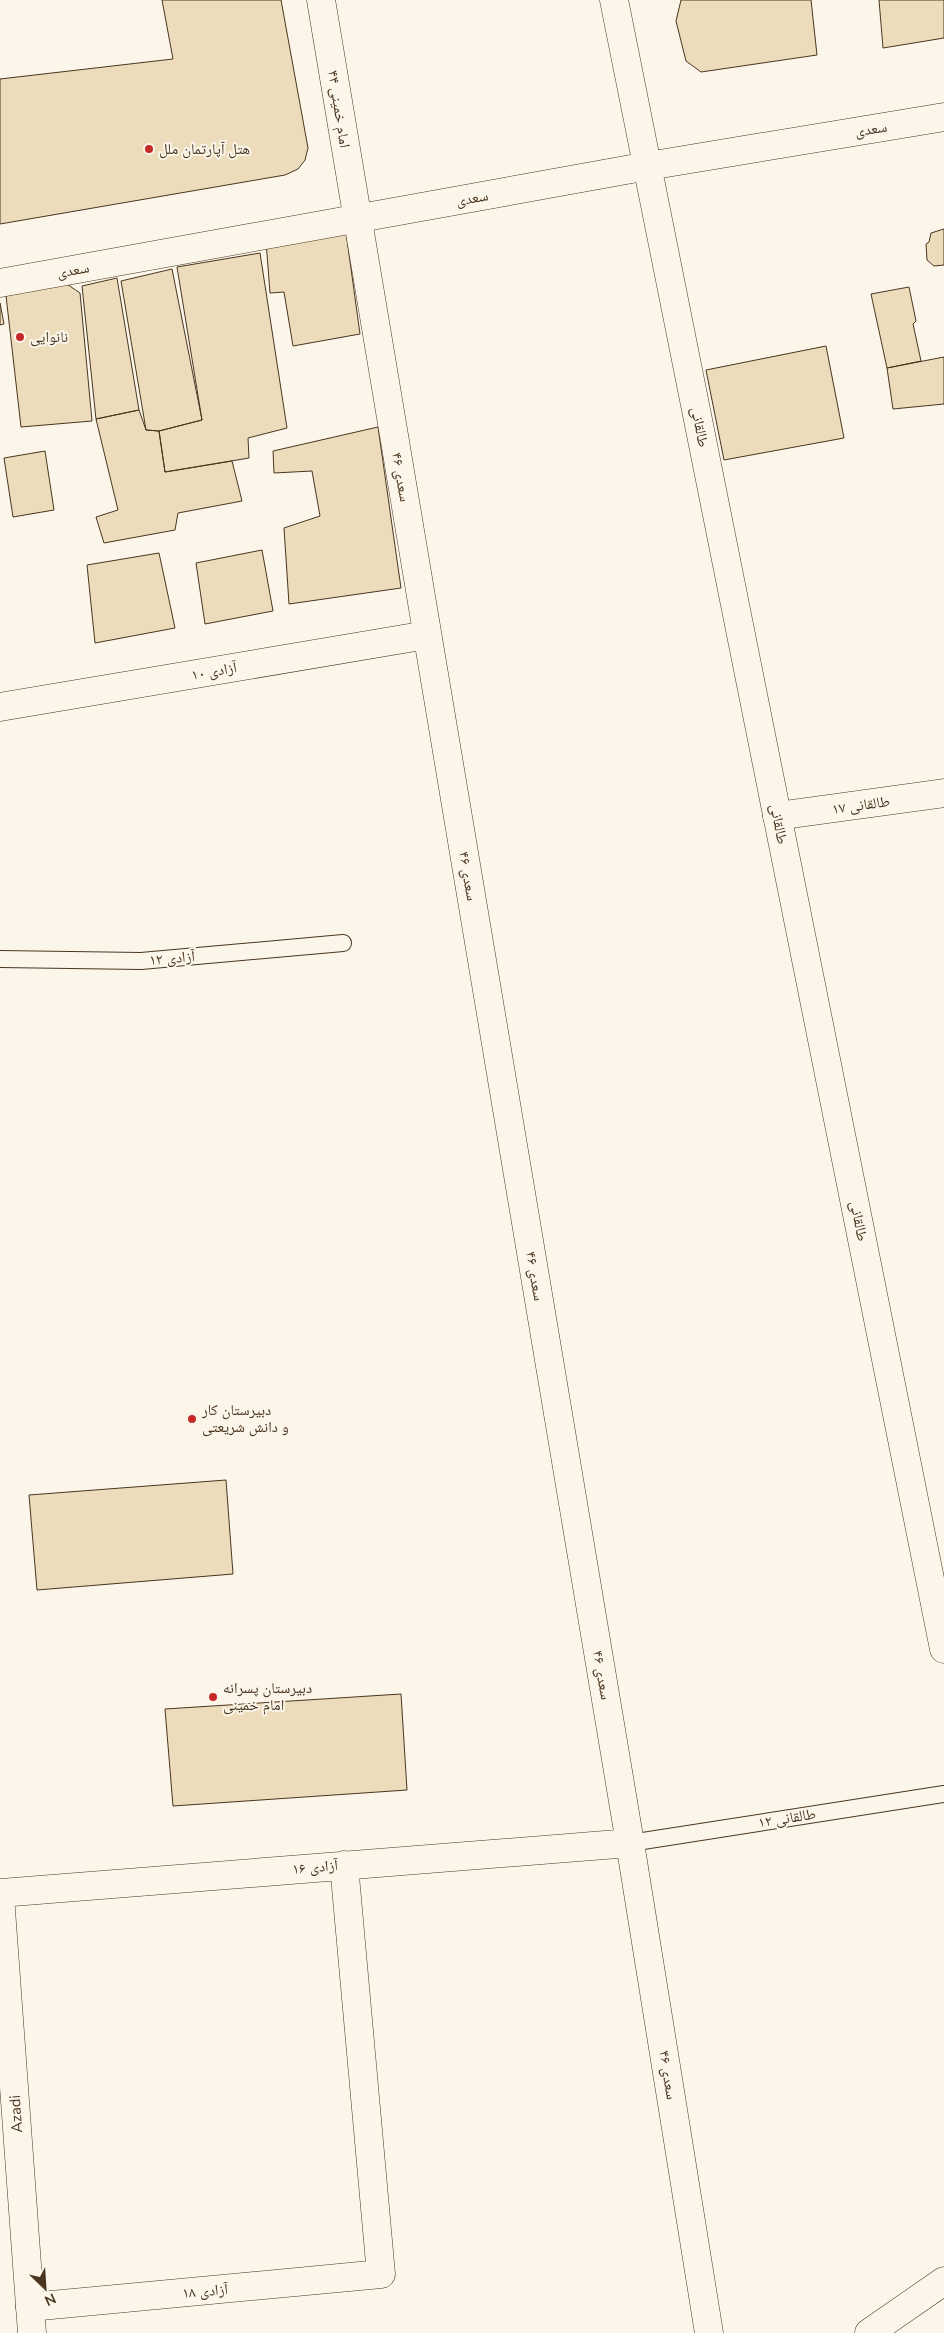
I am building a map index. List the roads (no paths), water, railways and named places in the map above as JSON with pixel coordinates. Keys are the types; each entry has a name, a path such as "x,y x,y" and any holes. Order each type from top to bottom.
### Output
{"street":[{"name":"امام خمینی ۴۴","path":"321,0 357,219"},
{"name":"طالقانی","path":"614,0 944,1648"},
{"name":"سعدی","path":"0,283 648,166 944,117"},
{"name":"سعدی ۴۶","path":"357,219 630,1843 709,2333"},
{"name":"آزادی ۱۰","path":"0,707 427,635"},
{"name":"طالقانی ۱۷","path":"777,816 944,794"},
{"name":"آزادی ۱۶","path":"0,1894 630,1843"},
{"name":"آزادی ۱۸","path":"31,2320 381,2274 344,1865"},
{"name":"Azadi","path":"0,1894 31,2320"},
{"path":"869,2333 944,2280"}],"lane":[{"name":"آزادی ۱۲","path":"0,959 140,961 343,943"},
{"name":"طالقانی ۱۲","path":"630,1843 944,1794"}],"place":[{"name":"هتل آپارتمان ملل","path":"149,149"},
{"name":"نانوایی","path":"20,337"},
{"name":"دبیرستان کار و دانش شریعتی","path":"192,1419"},
{"name":"دبیرستان پسرانه امام خمینی","path":"213,1697"}]}
